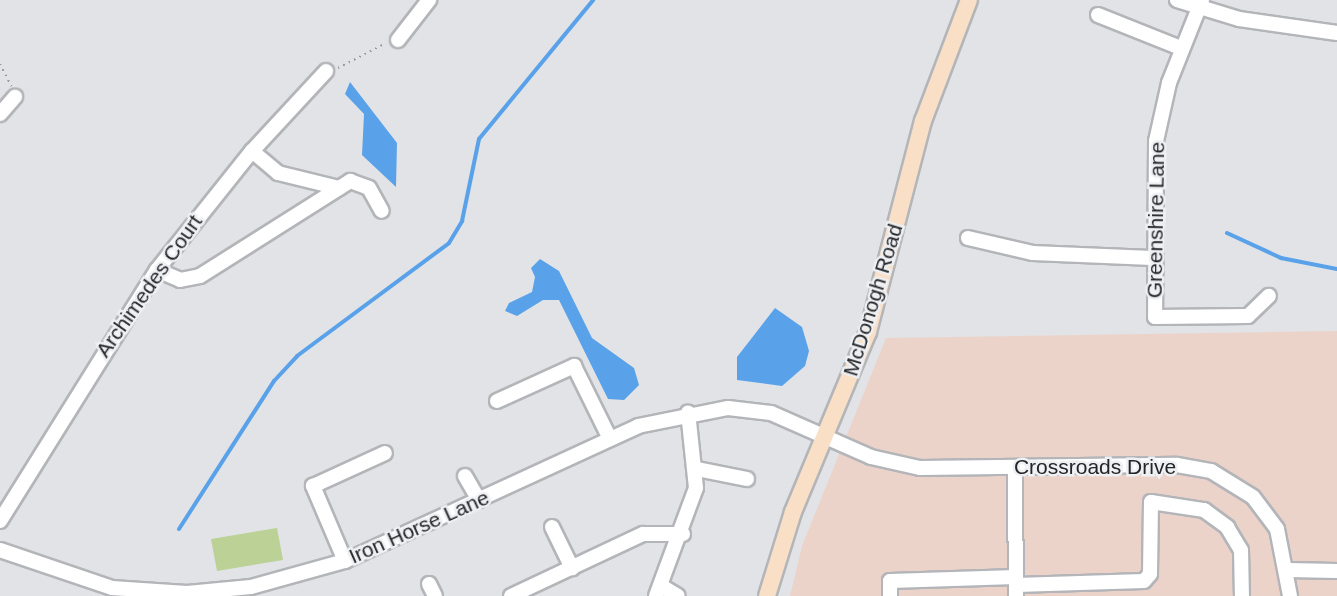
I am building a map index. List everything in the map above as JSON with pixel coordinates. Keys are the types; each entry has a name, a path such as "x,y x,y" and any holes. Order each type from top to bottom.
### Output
{"main road":[{"name":"McDonogh Road","path":"767,596 782,541 868,332 923,121 969,0"}],"street":[{"path":"398,40 429,0"},
{"path":"1177,0 1200,4 1276,26 1337,33"},
{"name":"Greenshire Lane","path":"1200,4 1181,48 1156,141 1152,258 1155,317 1248,316 1269,296"},
{"path":"1098,15 1181,48"},
{"name":"Archimedes Court","path":"0,520 157,270 252,151 326,71"},
{"path":"0,114 15,97"},
{"path":"252,151 278,173 339,188"},
{"path":"157,270 180,280 200,276 350,181 364,183 382,211"},
{"path":"968,238 1033,253 1152,258"},
{"path":"497,401 574,366 610,439"},
{"name":"Iron Horse Lane","path":"0,550 98,590 130,593 212,594 283,581 345,561 610,439 688,412 760,411 826,436"},
{"path":"678,596 660,591 683,534 698,469 688,412"},
{"name":"Crossroads Drive","path":"826,436 904,466 1177,465 1210,471 1262,507 1277,530 1288,570 1290,596"},
{"path":"345,561 313,486 386,453"},
{"path":"1015,467 1016,586"},
{"path":"698,469 747,479"},
{"path":"465,476 479,500"},
{"path":"890,596 890,581 1016,586 1144,581 1150,574 1151,502 1204,510 1227,527 1241,550 1242,596"},
{"path":"552,526 572,568"},
{"path":"511,596 642,534 683,534"},
{"path":"1288,570 1337,571"}],"path":[{"path":"326,71 398,40"},
{"path":"0,64 15,97"}],"shaded area":[{"path":"1337,331 1337,596 790,596 802,546 886,338"}],"green space":[{"path":"277,528 283,560 217,571 211,539"}],"water":[{"path":"350,82 397,143 396,187 362,155 364,114 345,94"},
{"path":"540,259 559,271 592,338 634,368 639,385 624,400 608,399 559,300 543,300 517,316 505,311 509,303 532,292 535,277 531,268"},
{"path":"775,308 802,327 809,351 805,366 782,386 737,380 737,357"}],"waterway":[{"path":"179,529 274,381 297,356 449,243 462,221 479,139 593,0"},
{"path":"1227,233 1281,258 1337,269"}]}
